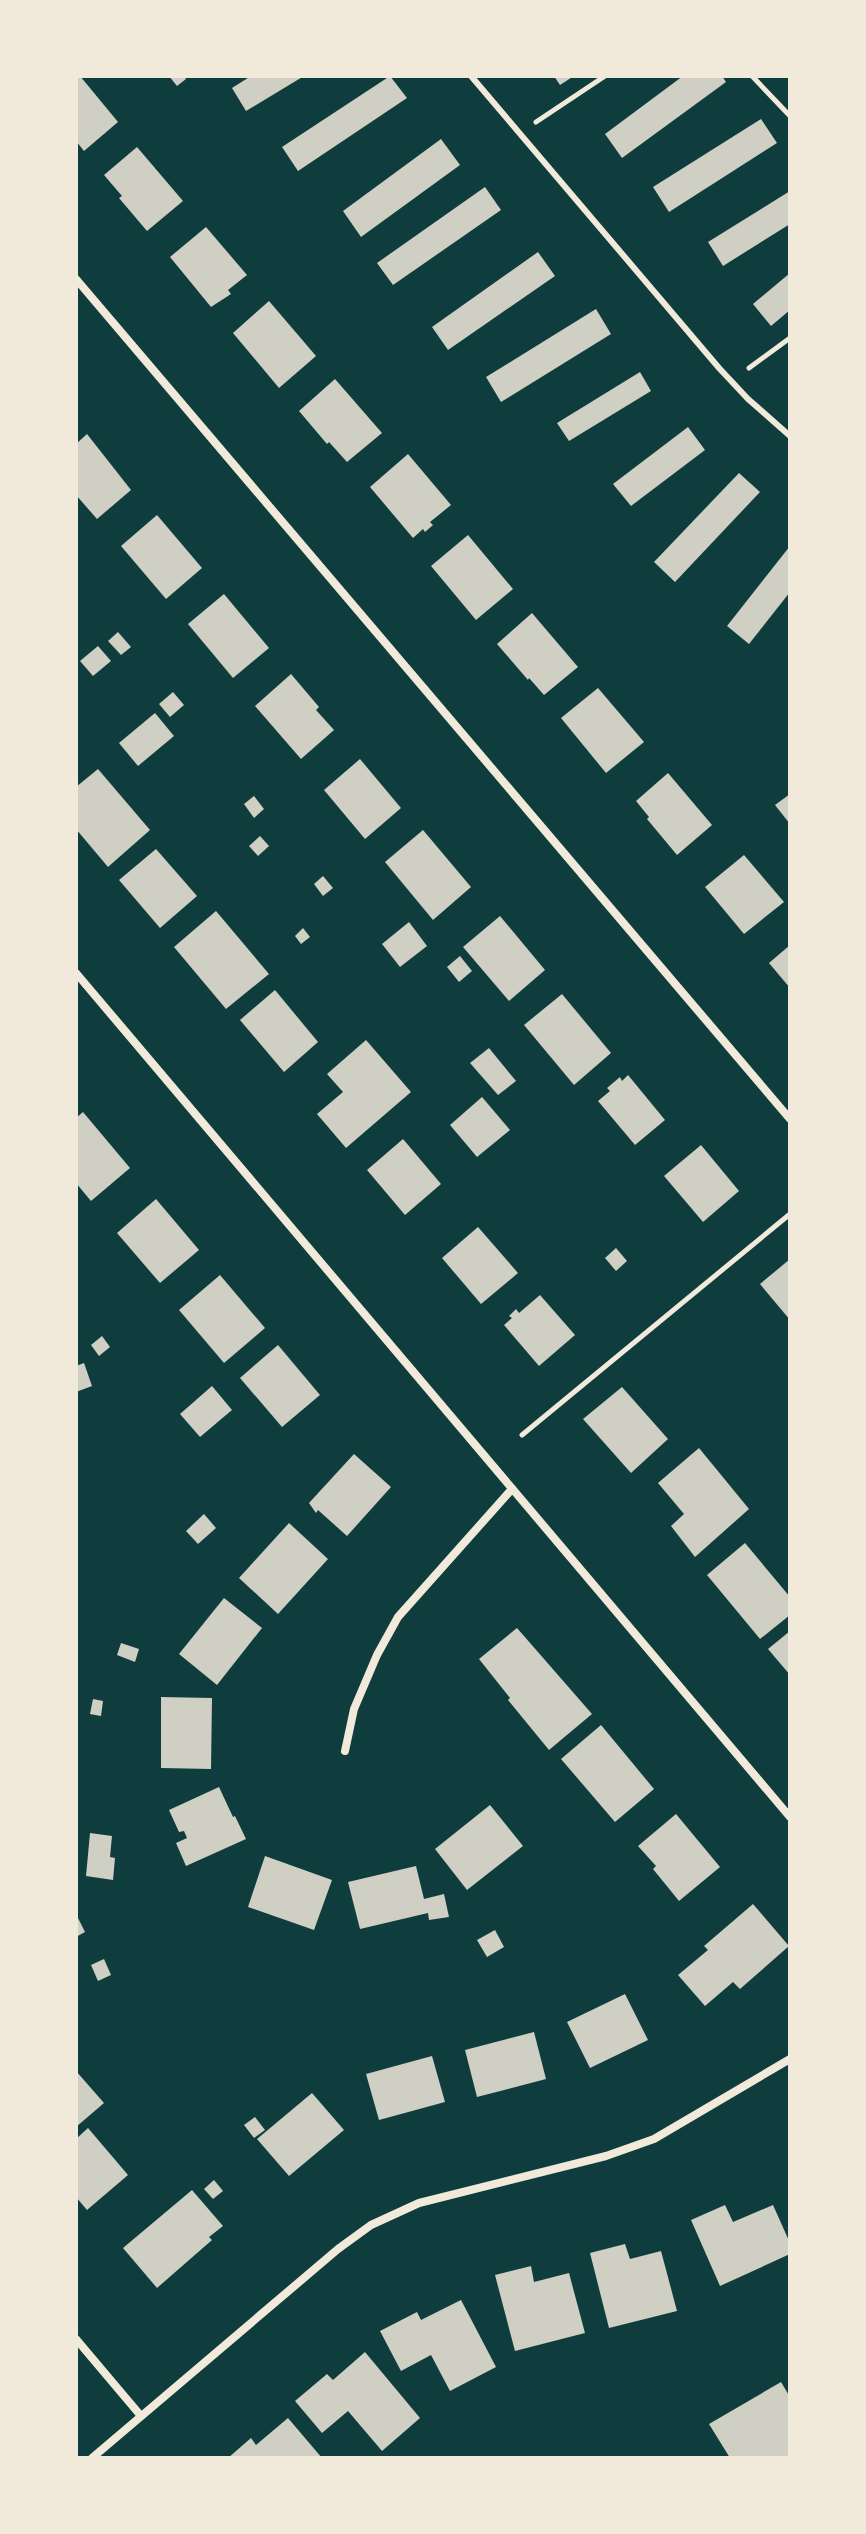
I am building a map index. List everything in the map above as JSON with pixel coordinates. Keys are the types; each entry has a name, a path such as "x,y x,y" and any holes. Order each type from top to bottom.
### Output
{"street":[{"path":"76,279 790,1119"},
{"path":"76,973 790,1817"},
{"path":"345,1751 354,1709 377,1655 398,1617 512,1489"},
{"path":"92,2458 338,2249 371,2225 419,2203 606,2156 654,2139 790,2059"},
{"path":"76,2339 141,2416"}],"lane":[{"path":"471,76 732,381 790,436"}],"path":[{"path":"520,133 605,76"},
{"path":"752,76 790,116"},
{"path":"732,381 790,338"},
{"path":"522,1435 790,1214"}],"building":[{"path":"76,76 80,76 118,122 84,151 76,141"},
{"path":"169,76 184,76 186,79 177,86"},
{"path":"251,76 304,76 246,111 232,88"},
{"path":"390,76 407,98 298,171 282,147"},
{"path":"554,76 574,76 560,85"},
{"path":"683,76 722,76 726,82 622,158 605,134"},
{"path":"761,119 777,143 669,212 653,187"},
{"path":"441,139 460,165 361,237 343,211"},
{"path":"137,147 183,201 147,231 104,175"},
{"path":"485,187 501,210 393,285 377,263"},
{"path":"790,191 790,224 723,266 708,242"},
{"path":"206,227 247,275 228,290 231,294 211,307 170,257"},
{"path":"538,252 555,276 448,350 432,327"},
{"path":"790,273 790,310 771,326 753,304"},
{"path":"269,301 316,356 279,388 233,333"},
{"path":"596,309 611,334 501,402 486,377"},
{"path":"640,372 651,391 569,441 557,423"},
{"path":"335,379 382,433 347,462 299,411"},
{"path":"688,427 705,450 631,506 613,484"},
{"path":"87,434 131,490 97,519 76,495 76,444"},
{"path":"408,454 451,505 430,522 433,525 425,532 423,529 413,538 370,487"},
{"path":"739,473 760,492 675,582 654,562"},
{"path":"157,515 202,568 166,599 121,546"},
{"path":"468,535 513,589 476,620 431,566"},
{"path":"790,546 790,592 749,644 727,626"},
{"path":"224,594 269,648 233,678 188,624"},
{"path":"532,613 578,667 544,695 497,644"},
{"path":"118,632 131,647 121,655 108,641"},
{"path":"98,646 111,661 93,676 80,661"},
{"path":"291,674 334,730 301,759 255,706"},
{"path":"598,688 644,742 606,773 561,718"},
{"path":"173,692 184,705 170,717 159,704"},
{"path":"155,713 174,736 138,766 119,743"},
{"path":"360,759 401,808 365,839 324,790"},
{"path":"98,769 150,830 108,867 76,829 76,787"},
{"path":"668,773 712,825 677,855 636,801"},
{"path":"790,794 790,824 775,805"},
{"path":"254,796 264,809 254,818 244,804"},
{"path":"423,830 471,887 433,920 385,862"},
{"path":"260,836 269,846 258,856 249,846"},
{"path":"156,849 197,896 160,928 119,880"},
{"path":"744,855 784,902 744,934 705,887"},
{"path":"323,876 333,888 323,896 314,884"},
{"path":"216,911 269,974 226,1009 174,947"},
{"path":"500,916 545,970 509,1001 463,947"},
{"path":"409,922 427,946 400,967 382,944"},
{"path":"303,928 310,937 301,944 295,936"},
{"path":"790,945 790,988 769,963"},
{"path":"460,956 472,971 459,982 447,967"},
{"path":"275,990 318,1042 284,1072 240,1020"},
{"path":"562,994 611,1053 574,1085 524,1025"},
{"path":"366,1040 411,1092 346,1148 317,1114 343,1092 327,1074"},
{"path":"489,1048 516,1081 498,1095 470,1063"},
{"path":"628,1075 665,1120 635,1145 598,1101 610,1091 607,1088 620,1077 622,1081"},
{"path":"482,1097 510,1130 477,1157 450,1125"},
{"path":"83,1112 130,1168 91,1201 76,1183 76,1118"},
{"path":"403,1139 441,1184 405,1215 367,1170"},
{"path":"701,1145 739,1191 703,1222 664,1176"},
{"path":"156,1199 199,1250 160,1283 117,1233"},
{"path":"478,1227 518,1273 481,1304 442,1258"},
{"path":"616,1248 627,1261 616,1271 605,1258"},
{"path":"790,1259 790,1320 760,1284"},
{"path":"220,1275 265,1328 224,1363 179,1310"},
{"path":"540,1295 575,1335 539,1366 504,1325 516,1309 519,1313"},
{"path":"102,1336 110,1347 99,1356 91,1345"},
{"path":"278,1345 320,1395 282,1427 240,1378"},
{"path":"84,1363 92,1386 76,1392 76,1366"},
{"path":"212,1386 232,1410 200,1437 180,1414"},
{"path":"622,1387 668,1439 631,1473 583,1419"},
{"path":"699,1448 749,1509 695,1557 671,1526 684,1514 658,1483"},
{"path":"354,1454 391,1487 347,1536 318,1510 316,1513 309,1503"},
{"path":"204,1514 216,1528 198,1544 186,1531"},
{"path":"289,1523 328,1559 278,1614 239,1578"},
{"path":"745,1543 790,1597 790,1615 760,1639 707,1575"},
{"path":"224,1598 262,1628 217,1685 179,1654"},
{"path":"517,1628 592,1714 549,1750 479,1659"},
{"path":"790,1631 790,1675 768,1649"},
{"path":"121,1643 139,1649 135,1662 117,1655"},
{"path":"161,1697 212,1698 211,1769 161,1768"},
{"path":"93,1699 103,1701 101,1716 90,1714"},
{"path":"601,1725 654,1789 615,1822 561,1759"},
{"path":"219,1787 246,1839 186,1866 176,1843 187,1838 184,1831 179,1832 169,1810"},
{"path":"490,1805 523,1846 467,1890 435,1849"},
{"path":"676,1814 720,1867 679,1901 653,1869 656,1866 638,1846"},
{"path":"90,1833 112,1836 110,1857 115,1858 113,1880 86,1876"},
{"path":"265,1856 332,1880 314,1930 248,1907"},
{"path":"416,1866 424,1899 444,1894 449,1917 429,1920 428,1913 360,1929 348,1882"},
{"path":"753,1904 789,1946 740,1989 733,1982 705,2006 678,1975 708,1950 704,1946"},
{"path":"76,1914 85,1932 76,1937"},
{"path":"495,1930 504,1947 487,1957 477,1940"},
{"path":"104,1959 111,1975 98,1981 91,1965"},
{"path":"625,1994 648,2040 590,2068 567,2022"},
{"path":"534,2032 546,2079 477,2097 465,2050"},
{"path":"432,2056 445,2102 379,2120 366,2074"},
{"path":"76,2071 104,2103 76,2127"},
{"path":"312,2093 344,2130 289,2176 257,2139"},
{"path":"255,2117 265,2130 254,2138 244,2125"},
{"path":"88,2128 128,2175 87,2210 76,2197 76,2139"},
{"path":"214,2180 223,2191 213,2199 204,2189"},
{"path":"192,2190 223,2226 209,2237 212,2240 157,2288 123,2248"},
{"path":"725,2205 733,2222 773,2205 790,2243 790,2254 720,2286 691,2220"},
{"path":"625,2244 630,2259 661,2251 677,2311 609,2328 590,2253"},
{"path":"531,2266 534,2282 569,2273 585,2333 515,2351 495,2275"},
{"path":"461,2300 496,2367 450,2391 431,2355 401,2371 380,2331 417,2312 421,2320"},
{"path":"365,2352 420,2418 382,2451 348,2411 322,2433 295,2401 327,2374 333,2380"},
{"path":"781,2382 790,2397 790,2458 730,2458 709,2424"},
{"path":"288,2418 322,2458 228,2458 251,2438 256,2445"}]}
